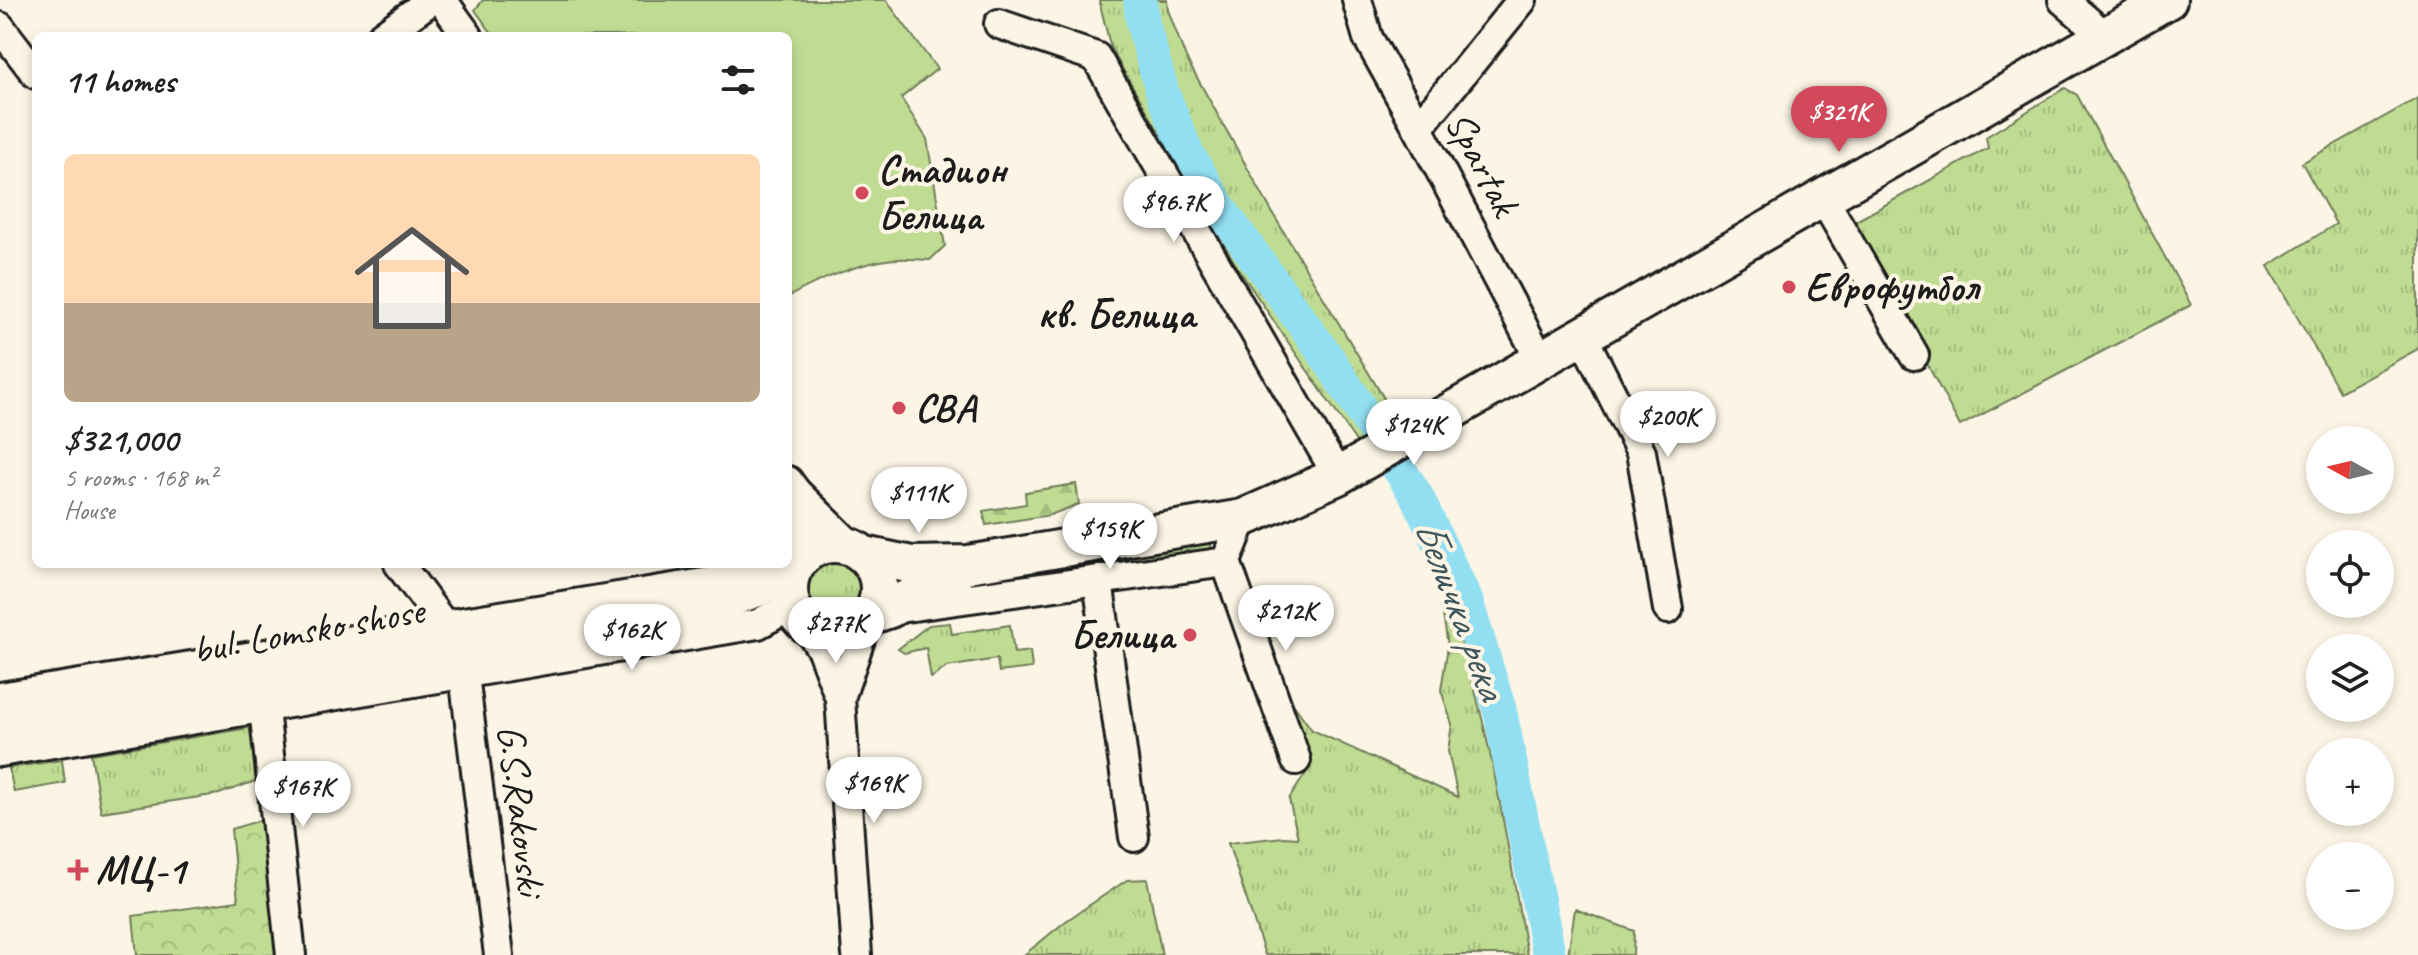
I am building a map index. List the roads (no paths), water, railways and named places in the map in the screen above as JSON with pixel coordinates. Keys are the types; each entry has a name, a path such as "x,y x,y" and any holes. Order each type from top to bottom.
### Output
{"main road":[{"path":"968,564 851,631 835,635 819,632 794,618 789,592 795,562 828,544 912,565 968,564 1243,518 1338,476 2168,0"},
{"path":"859,552 877,574 876,615"},
{"name":"bul. Lomsko shose","path":"1,724 430,654 719,602 760,587 787,568"},
{"name":"bul. Lomsko shose","path":"719,602 756,606 794,618"}],"street":[{"name":"Spartak","path":"1357,0 1368,38 1541,361"},
{"path":"1418,128 1522,0"},
{"path":"2063,0 2105,36"},
{"path":"390,32 446,3 465,32"},
{"path":"999,24 1096,57 1338,476"},
{"path":"0,27 32,69"},
{"path":"1823,198 1914,355"},
{"path":"1583,337 1641,452 1668,609"},
{"path":"792,486 859,552"},
{"path":"792,486 795,562 792,563"},
{"path":"1243,518 1226,562 1296,760"},
{"path":"840,698 876,615 1226,562"},
{"path":"402,568 444,625"},
{"path":"1,724 444,625 762,568"},
{"path":"1098,581 1134,837"},
{"path":"1,724 264,709 794,618 822,650 840,698 857,955"},
{"name":"G.S.Rakovski","path":"464,675 499,955"},
{"path":"264,709 291,955"}],"waterway":[{"name":"Беличка река","path":"1140,0 1143,24 1163,94 1187,153 1221,210 1327,357 1416,495 1466,600 1500,711 1549,955"}],"place":[{"name":"Стадион Белица","path":"862,193"},
{"name":"Еврофутбол","path":"1789,287"},
{"name":"CBA","path":"899,408"},
{"name":"Белица","path":"1190,635"},
{"name":"МЦ-1","path":"78,870"}],"district":[{"name":"кв. Белица","path":"1116,314"}]}
